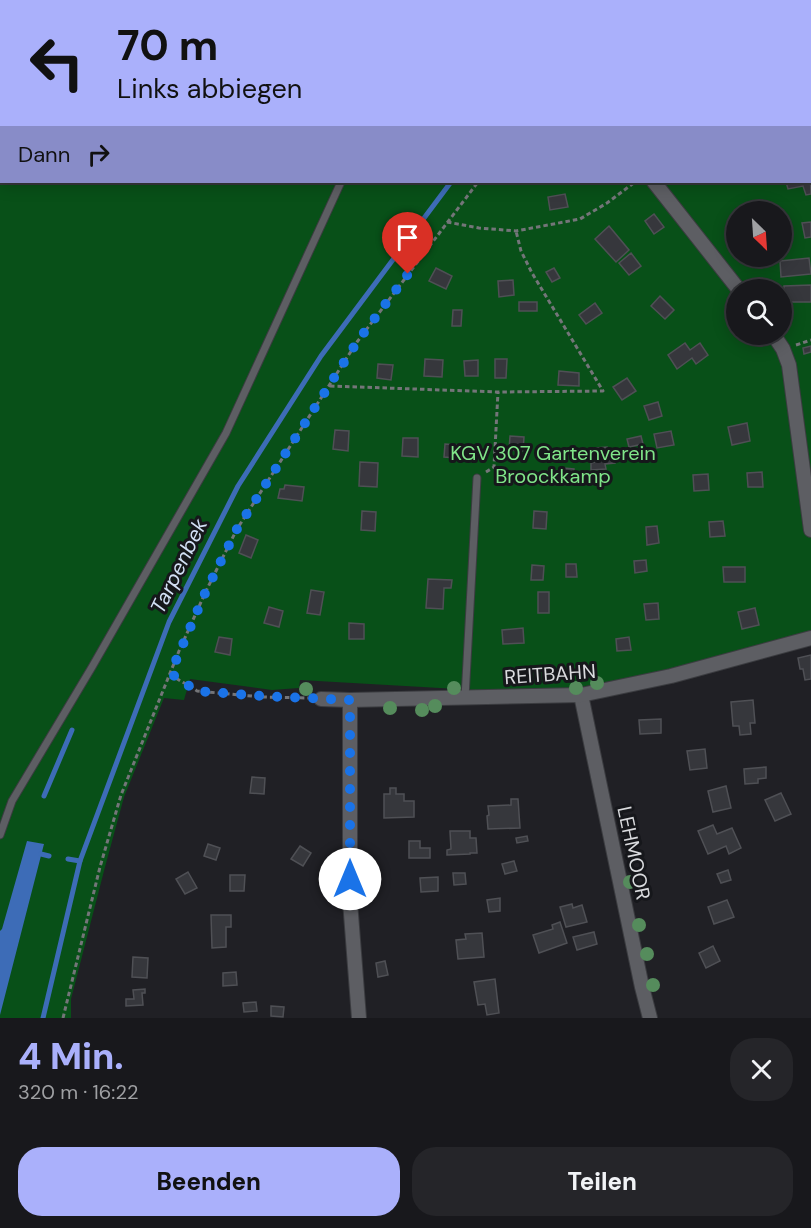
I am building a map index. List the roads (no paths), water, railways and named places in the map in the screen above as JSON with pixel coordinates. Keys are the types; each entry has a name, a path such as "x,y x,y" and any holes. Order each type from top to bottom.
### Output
{"street":[{"path":"655,183 730,279"},
{"path":"780,345 789,365 811,530"},
{"name":"REITBAHN","path":"321,699 581,694 671,676 811,638"},
{"name":"LEHMOOR","path":"581,694 650,1018"},
{"path":"350,700 350,901 359,1018"}],"lane":[{"path":"0,835 12,801 98,657 226,433 341,183"},
{"path":"465,698 477,478"}],"water":[{"path":"27,841 44,844 0,1015 0,931"}],"waterway":[{"name":"Tarpenbek","path":"43,1018 80,861 169,622 238,486 321,356 450,183"},
{"path":"44,796 72,730"},
{"path":"41,854 49,856"},
{"path":"68,859 80,861"}],"park label":[{"name":"KGV 307 Gartenverein Broockkamp","path":"553,464"}]}
